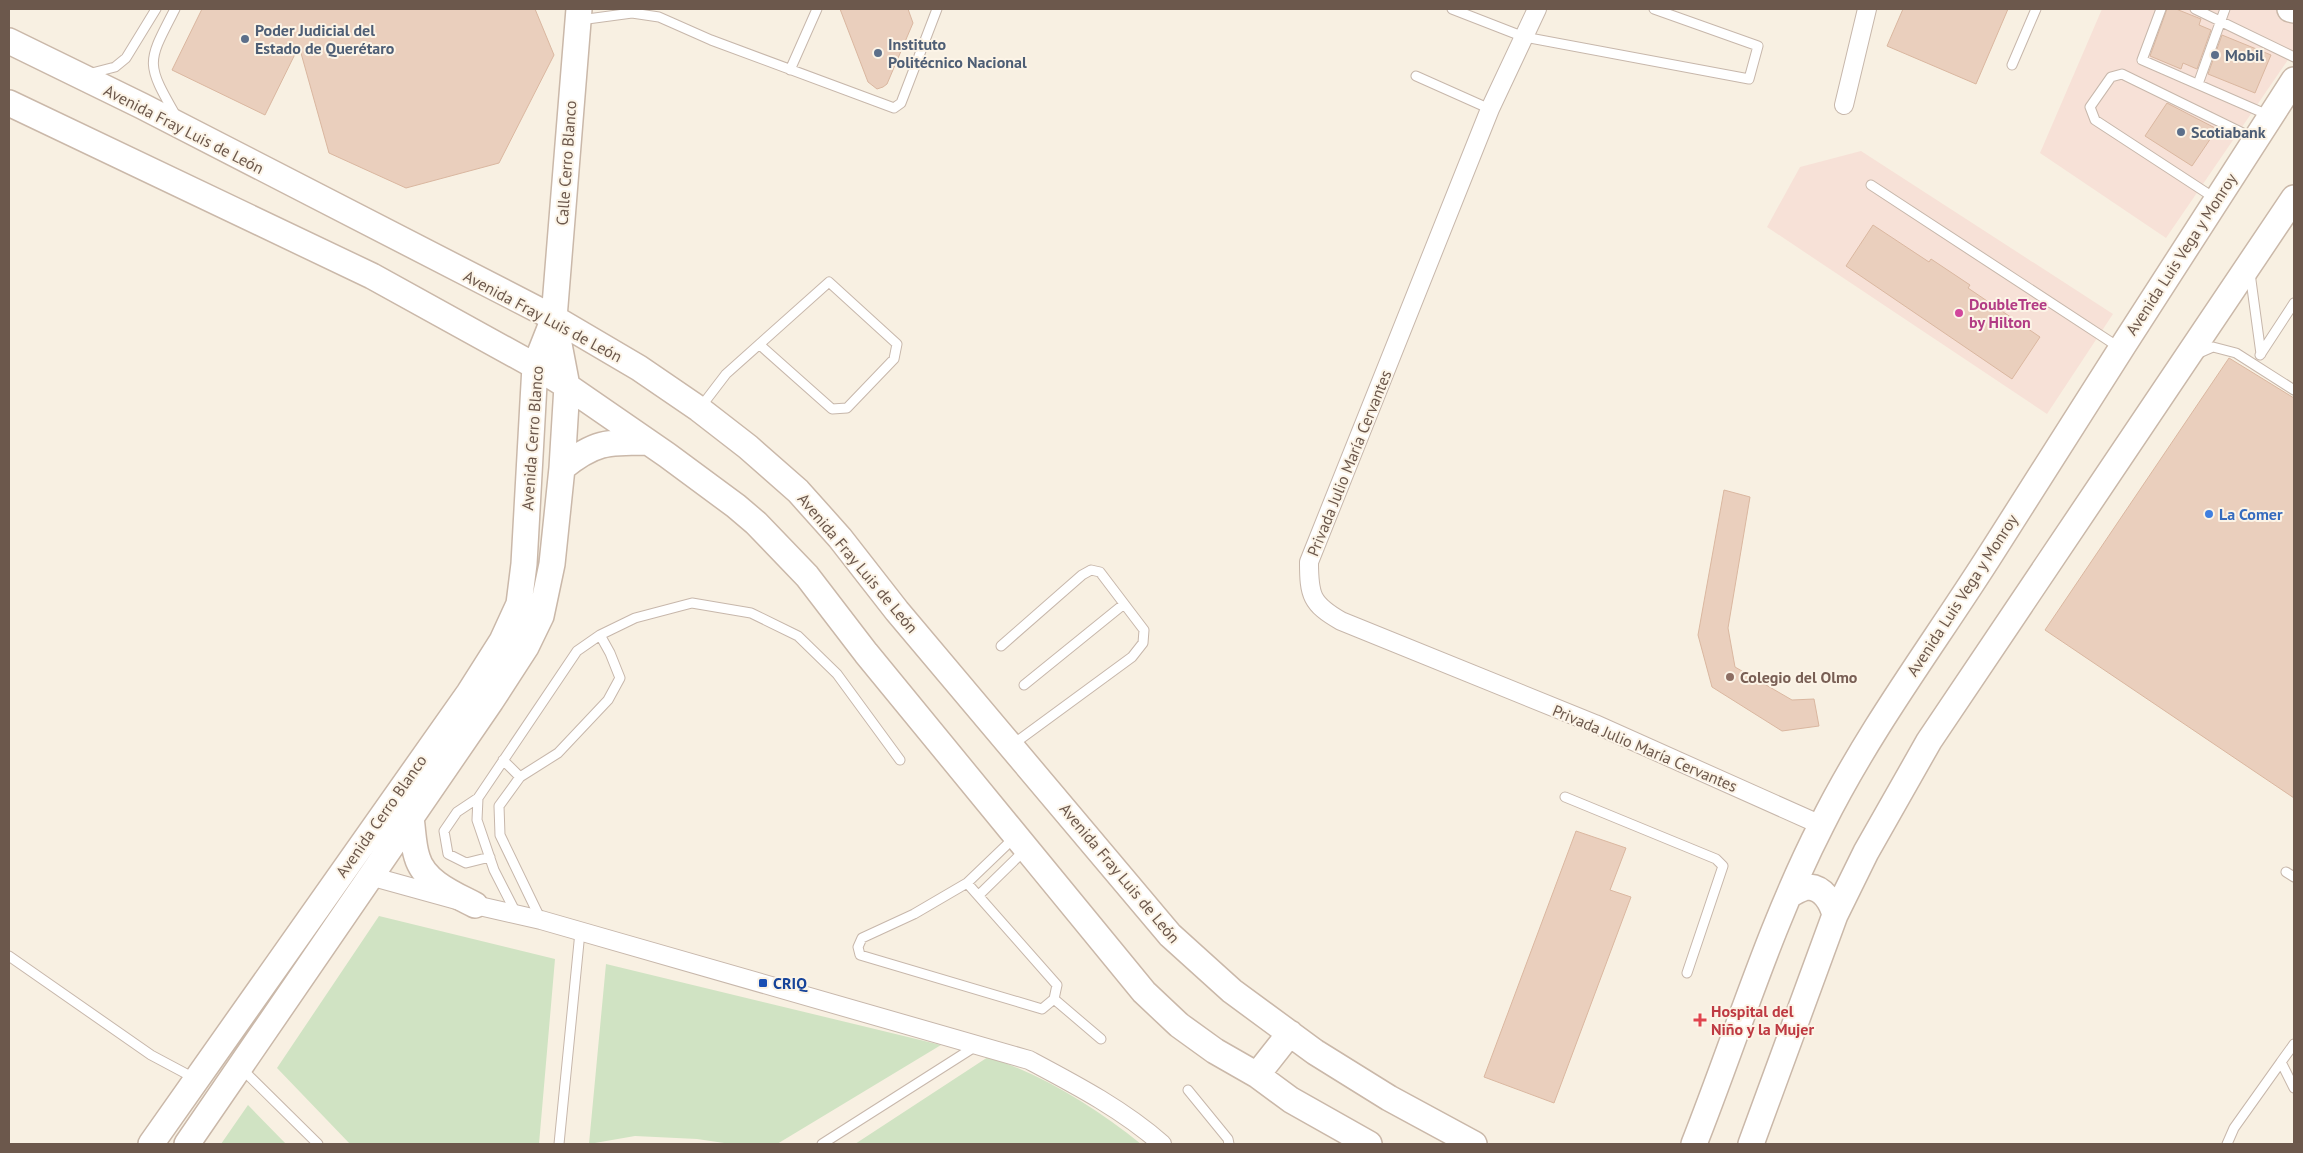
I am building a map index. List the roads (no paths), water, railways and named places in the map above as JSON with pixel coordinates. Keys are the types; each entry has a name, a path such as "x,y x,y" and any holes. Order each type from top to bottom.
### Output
{"main road":[{"path":"2290,9 2294,10"},
{"name":"Calle Cerro Blanco","path":"554,318 578,14"},
{"name":"Avenida Fray Luis de León","path":"9,41 554,318 640,368 699,409 748,447 798,491 840,538 897,611 1170,935 1232,990 1315,1052 1389,1098 1474,1144"},
{"name":"Avenida Luis Vega y Monroy","path":"1694,1144 1789,894 1821,825 1908,676 1990,556 2120,348 2294,80"},
{"path":"9,103 372,276 535,366 567,386 736,506 782,549 807,576 866,653 1144,992 1179,1025 1215,1052 1257,1075 1291,1100 1369,1144"},
{"path":"1751,1144 1835,915 1866,852 1929,741 2292,204"},
{"name":"Avenida Cerro Blanco","path":"151,1144 469,693 502,641 519,604 524,564 535,366 554,318"},
{"name":"Avenida Cerro Blanco","path":"187,1144 526,647 541,616 552,564 562,468 567,386 554,318"},
{"path":"562,468 581,452 596,446 614,442 646,442"},
{"path":"411,818 417,857 424,871 440,885 475,906"},
{"path":"1789,894 1807,886 1818,889 1832,902 1835,915"},
{"path":"1257,1075 1290,1032"}],"street":[{"name":"Privada Julio María Cervantes","path":"1537,9 1490,110 1309,562 1311,595 1323,611 1340,621 1595,724 1821,825"},
{"path":"1844,105 1867,9"},
{"path":"370,876 475,906 541,920 979,1044 1029,1060 1091,1092 1140,1125 1162,1144"}],"lane":[{"path":"80,76 115,67 126,58 156,9"},
{"path":"175,9 157,43 152,69 157,82 184,129"},
{"path":"790,70 817,9"},
{"path":"578,14 632,13 659,17 711,40 888,107 898,107 937,9"},
{"path":"1452,9 1524,37 1749,79 1758,46 1654,9"},
{"path":"2012,65 2036,9"},
{"path":"2161,9 2142,60 2271,116"},
{"path":"2195,9 2294,57"},
{"path":"2198,84 2225,9"},
{"path":"2216,199 2095,120 2090,107 2111,77 2122,74 2255,139"},
{"path":"1416,76 1490,110"},
{"path":"1871,185 2120,348"},
{"path":"2249,265 2261,354"},
{"path":"699,409 726,374 829,282 897,344 894,359 846,408 832,409 760,344"},
{"path":"2254,364 2294,303"},
{"path":"2186,360 2212,347 2236,353 2294,390"},
{"path":"1001,646 1082,575 1091,570 1100,572 1144,630 1143,643 1132,657 1012,746"},
{"path":"490,857 466,863 448,854 444,831 457,812 478,798 577,651 600,635 635,618 692,603 751,613 798,636 837,674 900,760"},
{"path":"1024,685 1124,604"},
{"path":"541,920 500,835 499,806 520,777 558,753 608,700 616,688 620,678 600,635"},
{"path":"503,760 520,777"},
{"path":"1565,797 1716,859 1723,866 1687,973"},
{"path":"478,798 477,820 490,857 517,916"},
{"path":"967,883 1057,986 1054,999 1042,1009 860,955 858,947 862,938 914,914 967,883 1022,841"},
{"path":"979,895 1022,841"},
{"path":"2286,872 2294,877"},
{"path":"559,1144 580,932"},
{"path":"9,956 151,1055 196,1079"},
{"path":"1054,999 1101,1039"},
{"path":"822,1144 979,1044"},
{"path":"2227,1144 2234,1128 2294,1044"},
{"path":"2282,1062 2294,1088"},
{"path":"239,1066 318,1144"},
{"path":"1188,1090 1228,1139 1229,1144"}],"place":[{"name":"Poder Judicial del Estado de Querétaro","path":"245,39"},
{"name":"Instituto Politécnico Nacional","path":"878,53"},
{"name":"Mobil","path":"2215,55"},
{"name":"Scotiabank","path":"2181,132"},
{"name":"DoubleTree by Hilton","path":"1959,313"},
{"name":"La Comer","path":"2209,514"},
{"name":"Colegio del Olmo","path":"1730,677"},
{"name":"CRIQ","path":"763,983"},
{"name":"Hospital del Niño y la Mujer","path":"1700,1020"}]}
